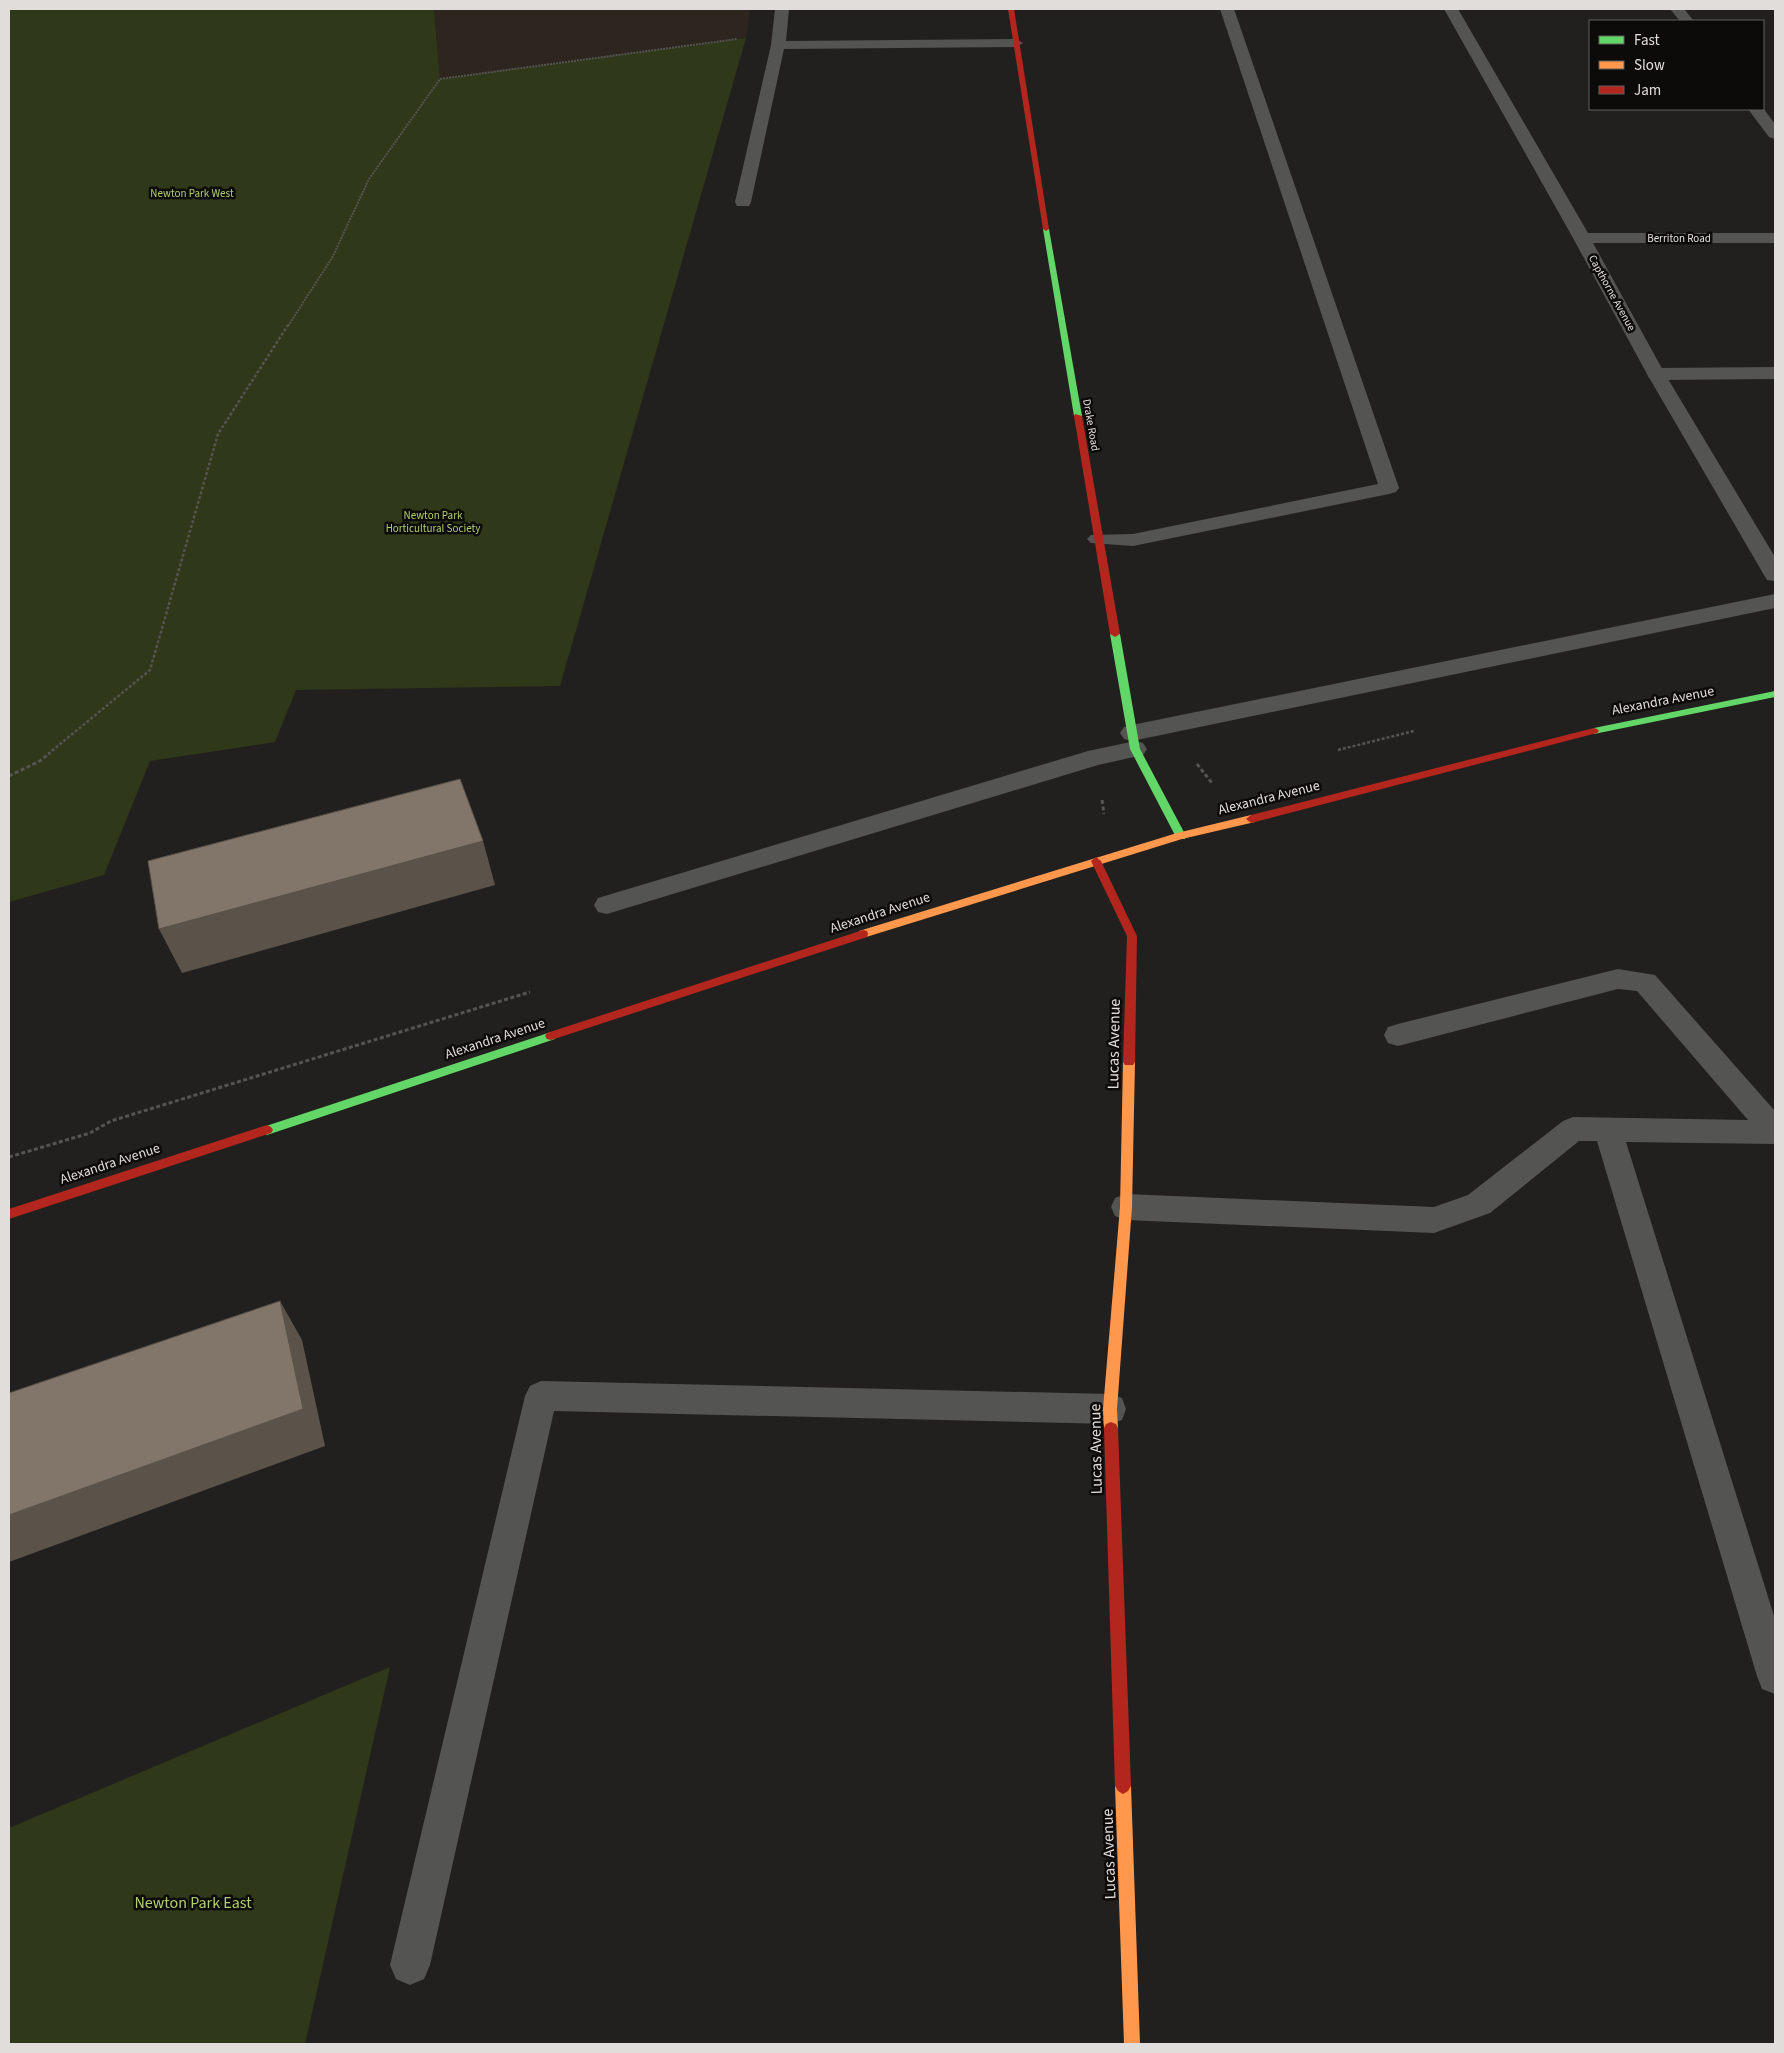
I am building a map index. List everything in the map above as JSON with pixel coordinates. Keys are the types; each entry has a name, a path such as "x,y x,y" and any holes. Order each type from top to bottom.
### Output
{"street":[{"path":"743,202 778,45 782,9"},
{"name":"Drake Road","path":"1011,9 1133,741 1181,836"},
{"path":"1098,539 1133,540 1389,488 1227,9"},
{"name":"Capthorne Avenue","path":"1451,9 1582,238 1656,374 1775,575"},
{"path":"1677,9 1686,20"},
{"path":"778,45 1016,43"},
{"path":"1757,110 1775,134"},
{"name":"Berriton Road","path":"1582,238 1775,238"},
{"path":"1656,374 1775,373"},
{"path":"606,905 1086,760 1133,741 1775,601"},
{"name":"Alexandra Avenue","path":"9,1214 950,906 1096,861 1181,836 1416,778 1615,725 1775,694"},
{"name":"Lucas Avenue","path":"1096,861 1132,936 1126,1207 1110,1409 1132,2044"},
{"path":"1398,1035 1618,979 1645,982 1775,1132"},
{"path":"1126,1207 1434,1220 1478,1204 1573,1129 1775,1132"},
{"path":"1608,1130 1775,1676"},
{"path":"410,1965 541,1396 1110,1409"}],"path":[{"path":"9,776 40,761 150,670 218,434 332,258 369,179 440,79 771,34 778,45"}],"shaded area":[{"path":"434,9 750,9 746,38 440,79"}],"green space":[{"path":"9,9 434,9 440,79 746,38 560,686 296,690 275,742 150,761 104,875 9,902"},
{"name":"Newton Park East","path":"390,1667 305,2044 9,2044 9,1828"}],"building":[{"path":"460,779 483,841 159,929 148,861"},
{"path":"280,1301 303,1409 9,1515 9,1393"}],"traffic: fast":[{"path":"1046,229 1078,416"},
{"path":"1115,634 1135,749 1181,836"},
{"path":"1594,731 1775,694"},
{"path":"267,1130 551,1036"}],"traffic: slow":[{"path":"863,934 1181,836 1251,819"},
{"path":"1111,1428 1110,1409 1126,1207 1129,1062"},
{"path":"1123,1786 1132,2044"}],"traffic: jam":[{"path":"1011,9 1046,229"},
{"path":"1078,416 1115,634"},
{"path":"1251,819 1594,731"},
{"path":"1096,861 1132,936 1129,1062"},
{"path":"551,1036 863,934"},
{"path":"9,1214 267,1130"},
{"path":"1111,1428 1123,1786"}],"park label":[{"name":"Newton Park West","path":"192,193"},
{"name":"Newton Park Horticultural Society","path":"433,521"}]}
